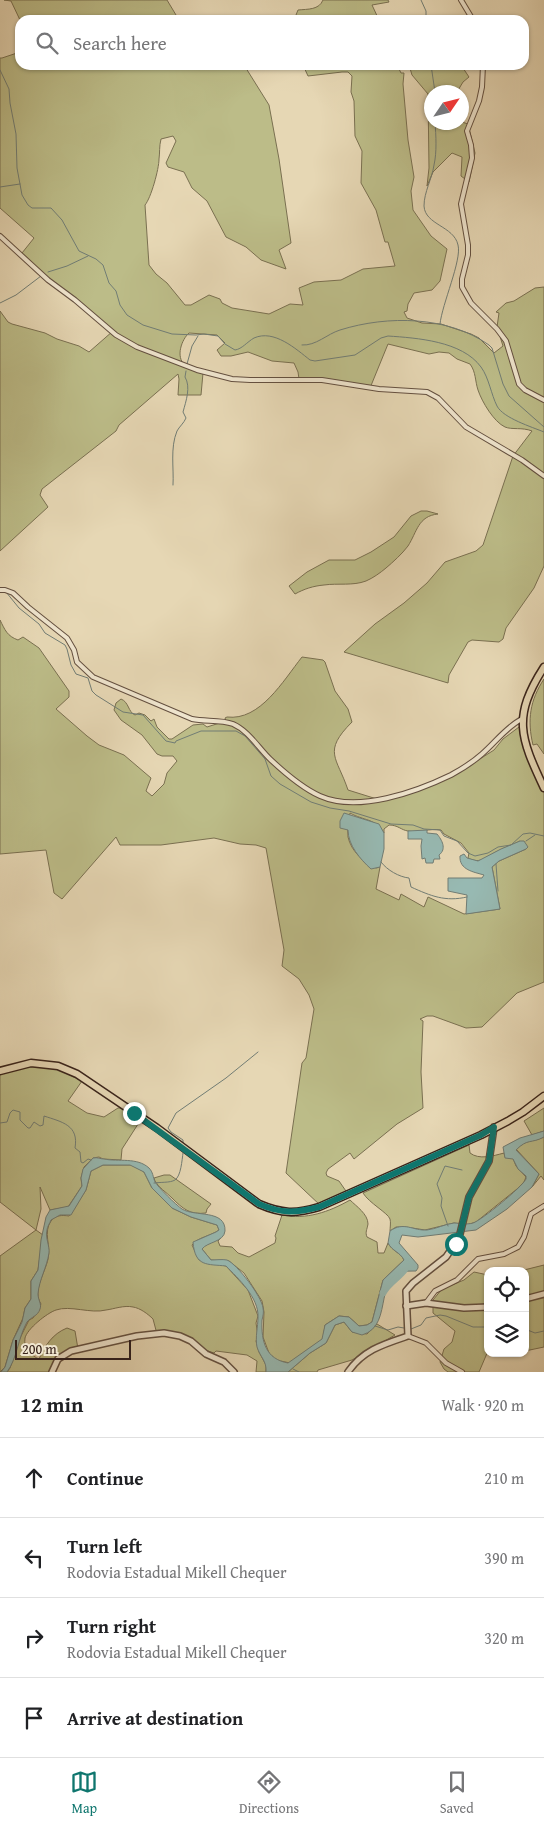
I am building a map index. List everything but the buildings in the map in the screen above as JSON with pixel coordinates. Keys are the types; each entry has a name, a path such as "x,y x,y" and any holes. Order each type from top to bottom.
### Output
{"main road":[{"path":"544,667 533,684 523,710 522,719 522,732 526,745 544,788"},
{"path":"0,1071 31,1062 58,1066 76,1074 157,1128 259,1204 274,1210 287,1212 298,1212 319,1207 481,1135 523,1112 544,1096"}],"street":[{"path":"462,0 470,15"},
{"path":"483,70 479,101 467,131 472,158 460,204 468,255 462,278 462,287 470,303 498,329 506,341 519,384 525,390 544,400"},
{"path":"0,236 48,280 116,335 137,348 197,370 232,379 322,380 379,389 427,392 438,398 466,427 544,476"},
{"path":"0,590 13,593 28,608 66,638 74,650 78,664 93,676 192,719 221,721 238,727 271,760 297,782 319,796 328,799 342,802 372,801 420,787 451,775 482,754 511,725 522,719"},
{"path":"462,1372 446,1363 426,1343 409,1331 406,1295 409,1288 446,1257 459,1238 469,1197 489,1161 494,1127"},
{"path":"426,1303 434,1291 457,1280 478,1259 499,1256 513,1251 524,1237 531,1214 544,1206"},
{"path":"529,1298 544,1294"},
{"path":"406,1306 426,1303 464,1308 484,1307"},
{"path":"348,1372 358,1359 366,1353 409,1331"},
{"path":"52,1372 58,1359 71,1351 137,1336 164,1334 180,1336 191,1341 206,1354 224,1362 234,1372"}],"green space":[{"path":"4,0 167,0 176,15 18,15 11,1"},
{"path":"323,0 388,0 389,2 372,5 377,15 296,15 298,10 316,7"},
{"path":"15,54 15,70 247,70 269,105 291,243 279,250 286,269 261,260 246,247 226,237 207,201 192,188 184,172 168,167 166,163 176,141 173,136 161,139 159,164 150,196 145,205 149,265 185,305 191,305 209,295 220,299 222,303 232,308 269,314 290,304 303,305 299,288 314,282 341,280 363,269 395,266 388,242 385,242 376,210 361,183 362,151 355,136 354,101 351,92 352,76 348,72 342,72 308,76 305,70 400,70 401,73 404,73 403,84 408,140 414,177 411,191 413,210 431,236 447,249 440,281 432,290 414,293 408,304 407,311 404,312 407,318 422,323 441,324 471,334 479,338 494,353 503,346 497,327 499,313 496,312 506,303 514,301 535,288 544,287 544,566 534,588 506,628 503,639 499,642 472,640 468,642 449,675 448,683 344,652 375,624 427,583 445,562 476,551 483,545 513,456 532,431 508,428 497,421 485,406 470,364 457,359 449,353 429,354 388,344 370,388 299,379 294,363 272,361 248,352 221,356 217,350 225,343 217,335 189,333 182,344 180,357 187,366 203,373 201,395 178,395 178,374 119,425 116,431 42,489 40,495 48,507 0,551 0,311 8,322 12,324 45,333 79,346 89,352 113,331 45,275 22,253 34,238 0,208 0,58"},
{"path":"410,70 464,70 469,77 461,85 424,85 424,89 412,75"},
{"path":"469,128 475,153 469,182 461,176 462,157 452,153 433,172 427,186 429,168 428,130 469,130"},
{"path":"421,511 438,514 431,515 422,521 408,546 379,574 366,581 316,586 295,594 289,586 307,572 329,560 355,560 371,552 394,537 411,516"},
{"path":"0,620 11,637 18,640 23,637 39,648 69,691 69,697 56,709 99,745 124,755 151,778 146,791 152,796 164,784 167,773 177,761 173,756 157,754 142,735 121,720 114,710 116,703 121,699 126,702 131,712 135,715 139,713 145,715 151,721 154,719 157,727 169,739 172,739 193,725 203,724 207,727 226,721 225,718 227,717 239,717 250,713 270,698 302,657 323,660 335,691 348,709 352,722 337,741 335,748 337,762 348,790 380,800 458,773 494,750 503,739 519,727 523,728 524,737 544,787 544,982 517,993 482,1027 466,1028 433,1016 420,1019 423,1021 421,1072 423,1108 397,1124 354,1159 350,1153 328,1169 327,1176 339,1181 348,1194 321,1206 286,1173 302,1063 306,1058 314,1009 309,995 299,979 282,966 284,950 266,848 214,838 161,845 120,845 116,837 62,899 54,893 46,850 0,854","holes":["350,813 373,822 384,833 384,829 389,825 412,831 441,830 444,834 461,843 469,853 468,858 477,861 520,841 526,849 499,861 492,867 500,909 464,914 428,897 424,907 401,894 399,900 376,889 380,867 376,868 363,860 355,852 348,837"]},
{"path":"544,679 544,754 537,744 533,745 530,719 533,703"},
{"path":"40,1066 60,1070 82,1081 68,1101 87,1113 104,1117 121,1108 140,1121 122,1149 121,1160 93,1158 84,1167 81,1178 82,1186 68,1207 50,1210 40,1187 41,1209 36,1230 0,1202 0,1074 18,1068"},
{"path":"544,1108 544,1131 532,1135 524,1121"},
{"path":"544,1137 544,1180 541,1176 532,1187 539,1174 516,1149 527,1142"},
{"path":"469,1145 470,1153 474,1155 486,1157 504,1153 505,1157 513,1158 516,1166 526,1177 524,1182 476,1222 467,1225 454,1223 425,1230 396,1227 390,1231 389,1217 363,1193"},
{"path":"103,1165 131,1165 139,1169 144,1172 152,1188 172,1208 191,1217 217,1225 219,1230 192,1245 199,1260 226,1266 248,1290 258,1316 256,1323 258,1336 256,1341 266,1365 266,1372 256,1372 257,1361 247,1355 216,1351 214,1353 205,1350 195,1341 157,1334 151,1317 138,1309 126,1306 100,1311 68,1308 52,1312 29,1330 25,1338 25,1345 29,1351 39,1359 50,1341 67,1328 75,1331 78,1349 60,1360 54,1372 7,1372 18,1342 29,1320 33,1318 41,1304 38,1288 48,1259 47,1234 49,1225 57,1217 69,1216 86,1190 91,1171"},
{"path":"170,1175 211,1204 206,1213 191,1212 176,1202 155,1181 154,1178"},
{"path":"350,1200 366,1217 368,1224 367,1237 377,1242 378,1253 384,1253 388,1243 404,1260 383,1280 372,1322 359,1326 349,1317 339,1316 325,1325 323,1339 290,1363 276,1360 269,1353 263,1337 264,1312 262,1301 244,1273 229,1261 211,1260 202,1249 204,1246 221,1238 218,1241 220,1246 232,1247 238,1253 249,1257 275,1243 275,1236 282,1215 309,1216 334,1208"},
{"path":"36,1230 43,1235 38,1270 31,1281 31,1299 25,1308 5,1367 0,1372 0,1256"},
{"path":"544,1265 544,1347 529,1350 529,1312 529,1269"},
{"path":"474,1272 484,1274 485,1357 479,1372 448,1372 440,1362 444,1349 452,1342 455,1331 433,1313 433,1300 442,1289 464,1280"},
{"path":"344,1322 352,1332 367,1334 377,1324 395,1335 352,1360 318,1370 317,1372 288,1372 310,1353 326,1343 335,1325"}],"water":[{"path":"344,813 379,824 384,833 384,849 380,867 371,869 355,851 350,841 348,830 340,828 340,821"},
{"path":"427,830 427,833 437,834 443,844 443,850 439,855 440,859 434,859 433,863 426,863 425,858 422,859 422,839 408,839 408,831"},
{"path":"520,841 524,841 528,847 499,861 492,867 500,909 466,914 467,895 448,891 448,878 482,878 484,875 465,867 460,861 460,856 464,854 467,858 478,861"},
{"path":"544,1131 544,1137 527,1142 516,1150 539,1174 532,1187 507,1209 476,1230 418,1237 402,1235 399,1243 418,1265 418,1268 416,1271 401,1272 392,1278 387,1287 382,1310 372,1329 362,1335 352,1332 344,1322 335,1325 326,1343 310,1353 288,1372 266,1372 256,1343 257,1310 247,1289 226,1266 203,1263 196,1256 193,1242 219,1230 217,1225 191,1217 172,1208 152,1188 144,1172 130,1165 103,1165 91,1171 86,1190 71,1215 60,1215 51,1220 47,1228 49,1253 38,1294 41,1305 40,1309 27,1322 7,1372 1,1372 5,1367 13,1340 22,1322 25,1308 31,1299 31,1281 38,1270 41,1240 46,1217 50,1210 69,1206 82,1186 83,1169 93,1158 139,1162 150,1170 155,1182 182,1209 215,1216 220,1219 224,1224 224,1235 219,1240 202,1249 211,1260 227,1260 248,1281 262,1303 263,1335 266,1348 275,1358 288,1363 322,1339 325,1325 339,1316 349,1317 359,1326 372,1322 383,1280 404,1260 388,1243 390,1231 400,1227 427,1230 454,1223 470,1224 478,1221 510,1196 526,1179 526,1176 518,1169 513,1159 505,1158 503,1147 520,1138"}],"waterway":[{"path":"421,0 426,15"},
{"path":"0,70 9,89 16,134 17,168 22,195 32,208 51,208 62,220 79,251 96,259 103,265 109,283 116,291 120,305 127,315 143,325 172,334 218,336 225,344 235,350 254,338 269,336 277,338 310,360 315,361 355,355 381,338 388,336 438,342 463,351 473,358 486,376 500,410 518,422 544,432"},
{"path":"432,70 434,85"},
{"path":"435,130 435,160 424,206 429,217 446,229 458,245 455,271 440,324"},
{"path":"0,187 20,184"},
{"path":"48,272 88,256"},
{"path":"0,303 16,295 41,276"},
{"path":"302,345 312,344 340,330 378,322 417,321 455,328 473,335 492,348 503,384 509,396 544,427"},
{"path":"187,364 192,346 198,336"},
{"path":"173,485 175,438 177,431 186,418 183,412 188,390 185,377 186,371"},
{"path":"6,592 19,608 39,624 45,633 65,645 76,674 88,678 92,691 96,695 123,712 143,715 166,741 175,743 201,731 236,731 245,736 265,759 271,776 280,784 311,802 391,824 413,825 424,829 440,830 444,836 457,841 468,853 475,856 488,853 498,847 511,845 523,834 530,833 544,836"},
{"path":"526,841 535,835"},
{"path":"381,862 393,873 409,878 411,887 425,893 452,899 467,897"},
{"path":"496,864 498,891"},
{"path":"183,1145 183,1140 168,1128 176,1113 226,1078 258,1052"},
{"path":"0,1123 7,1122 13,1110 20,1112 20,1120 28,1128 34,1122 40,1126 43,1125 44,1116 57,1120 72,1129 76,1140 75,1148 80,1152 81,1162 83,1163 88,1159 91,1160"},
{"path":"154,1183 170,1182 177,1178 181,1168 183,1153"},
{"path":"448,1226 441,1206 442,1198 437,1184 445,1166 462,1170"},
{"path":"383,1293 408,1264"},
{"path":"411,1329 421,1325 426,1318 440,1315 473,1327 484,1327"},
{"path":"375,1326 388,1330 398,1327 404,1328"},
{"path":"529,1331 535,1333 544,1331"},
{"path":"293,1369 299,1372"}],"route":[{"path":"134,1113 259,1204 274,1210 287,1212 298,1212 319,1207 481,1135 494,1127 489,1161 469,1197 456,1244"}]}
